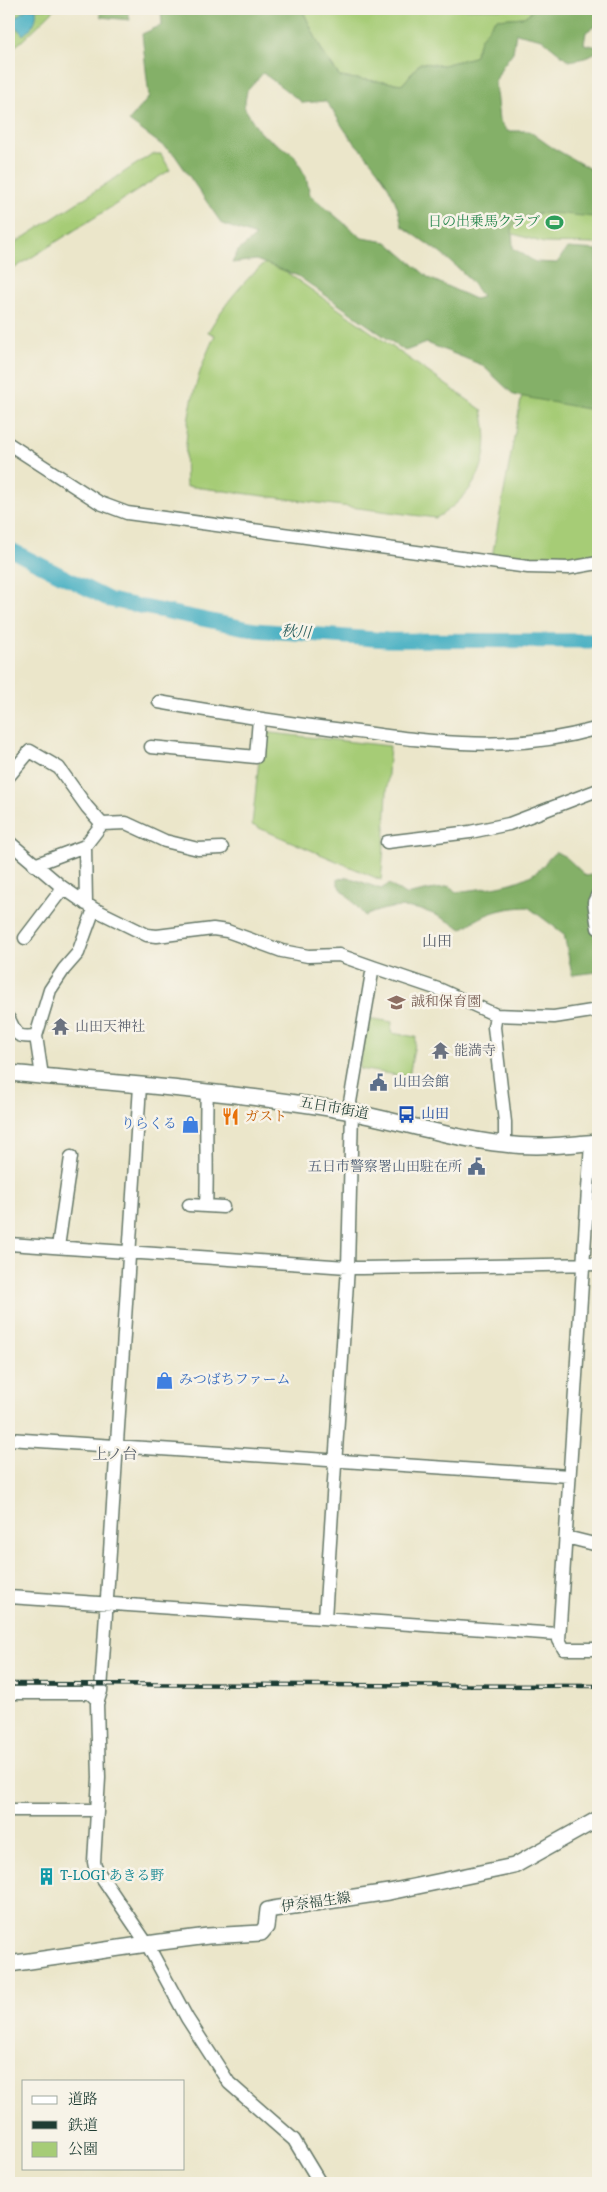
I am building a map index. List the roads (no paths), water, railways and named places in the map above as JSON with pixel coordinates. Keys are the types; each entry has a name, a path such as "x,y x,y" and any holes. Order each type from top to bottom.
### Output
{"main road":[{"name":"五日市街道","path":"9,1073 266,1098 352,1111 462,1137 505,1144 557,1146 595,1143"},
{"name":"伊奈福生線","path":"9,1964 208,1936 261,1933 266,1927 268,1910 374,1894 514,1866 598,1819"}],"street":[{"path":"9,444 100,503 127,514 528,567 569,568 598,563"},
{"path":"159,702 441,743 522,742 566,737 595,729 598,732"},
{"path":"151,747 256,756 260,718"},
{"path":"9,776 30,751 45,758 59,768 87,807 102,824"},
{"path":"387,842 470,832 509,824 598,790"},
{"path":"34,865 85,846 102,824 126,822 165,841 198,849 222,848"},
{"path":"9,842 63,888 90,906 147,935 157,936 213,929 227,931 282,951 308,956 339,955 441,990 496,1015 554,1017 598,1010"},
{"path":"42,1076 36,1036 50,990 64,969 78,953 90,906 85,846"},
{"path":"25,938 63,888"},
{"path":"598,894 594,902 598,928"},
{"path":"325,1618 348,1267 352,1111 350,1102 373,967"},
{"path":"496,1015 494,1027 505,1122 505,1144"},
{"path":"9,1019 16,1034 22,1038 36,1036"},
{"path":"140,1086 101,1691 97,1700 98,1778 95,1867 147,1944 187,2018 229,2083 294,2140 320,2183"},
{"path":"206,1206 208,1171 205,1136 207,1092"},
{"path":"595,1143 582,1264 558,1640 564,1649 598,1649"},
{"path":"58,1247 70,1157"},
{"path":"189,1205 222,1207"},
{"path":"9,1244 348,1267 598,1264"},
{"path":"9,1439 569,1476"},
{"path":"566,1536 598,1545"},
{"path":"9,1597 558,1634"},
{"path":"9,1693 90,1693 97,1700"},
{"path":"9,1810 96,1810"}],"water":[{"path":"27,9 36,9 36,17 32,27 23,35 11,21"}],"waterway":[{"name":"秋川","path":"9,549 110,600 255,630 387,640 598,641"}],"railway":[{"path":"9,1684 598,1686"}],"place":[{"name":"日の出乗馬クラブ","path":"554,222"},
{"name":"誠和保育園","path":"397,1002"},
{"name":"山田天神社","path":"61,1027"},
{"name":"能満寺","path":"440,1051"},
{"name":"山田会館","path":"379,1082"},
{"name":"山田","path":"407,1114"},
{"name":"ガスト","path":"231,1117"},
{"name":"りらくる","path":"191,1124"},
{"name":"五日市警察署山田駐在所","path":"476,1167"},
{"name":"みつばちファーム","path":"165,1380"},
{"name":"T-LOGI あきる野","path":"46,1876"}],"district":[{"name":"山田","path":"437,942"},
{"name":"上ノ台","path":"115,1455"}]}
